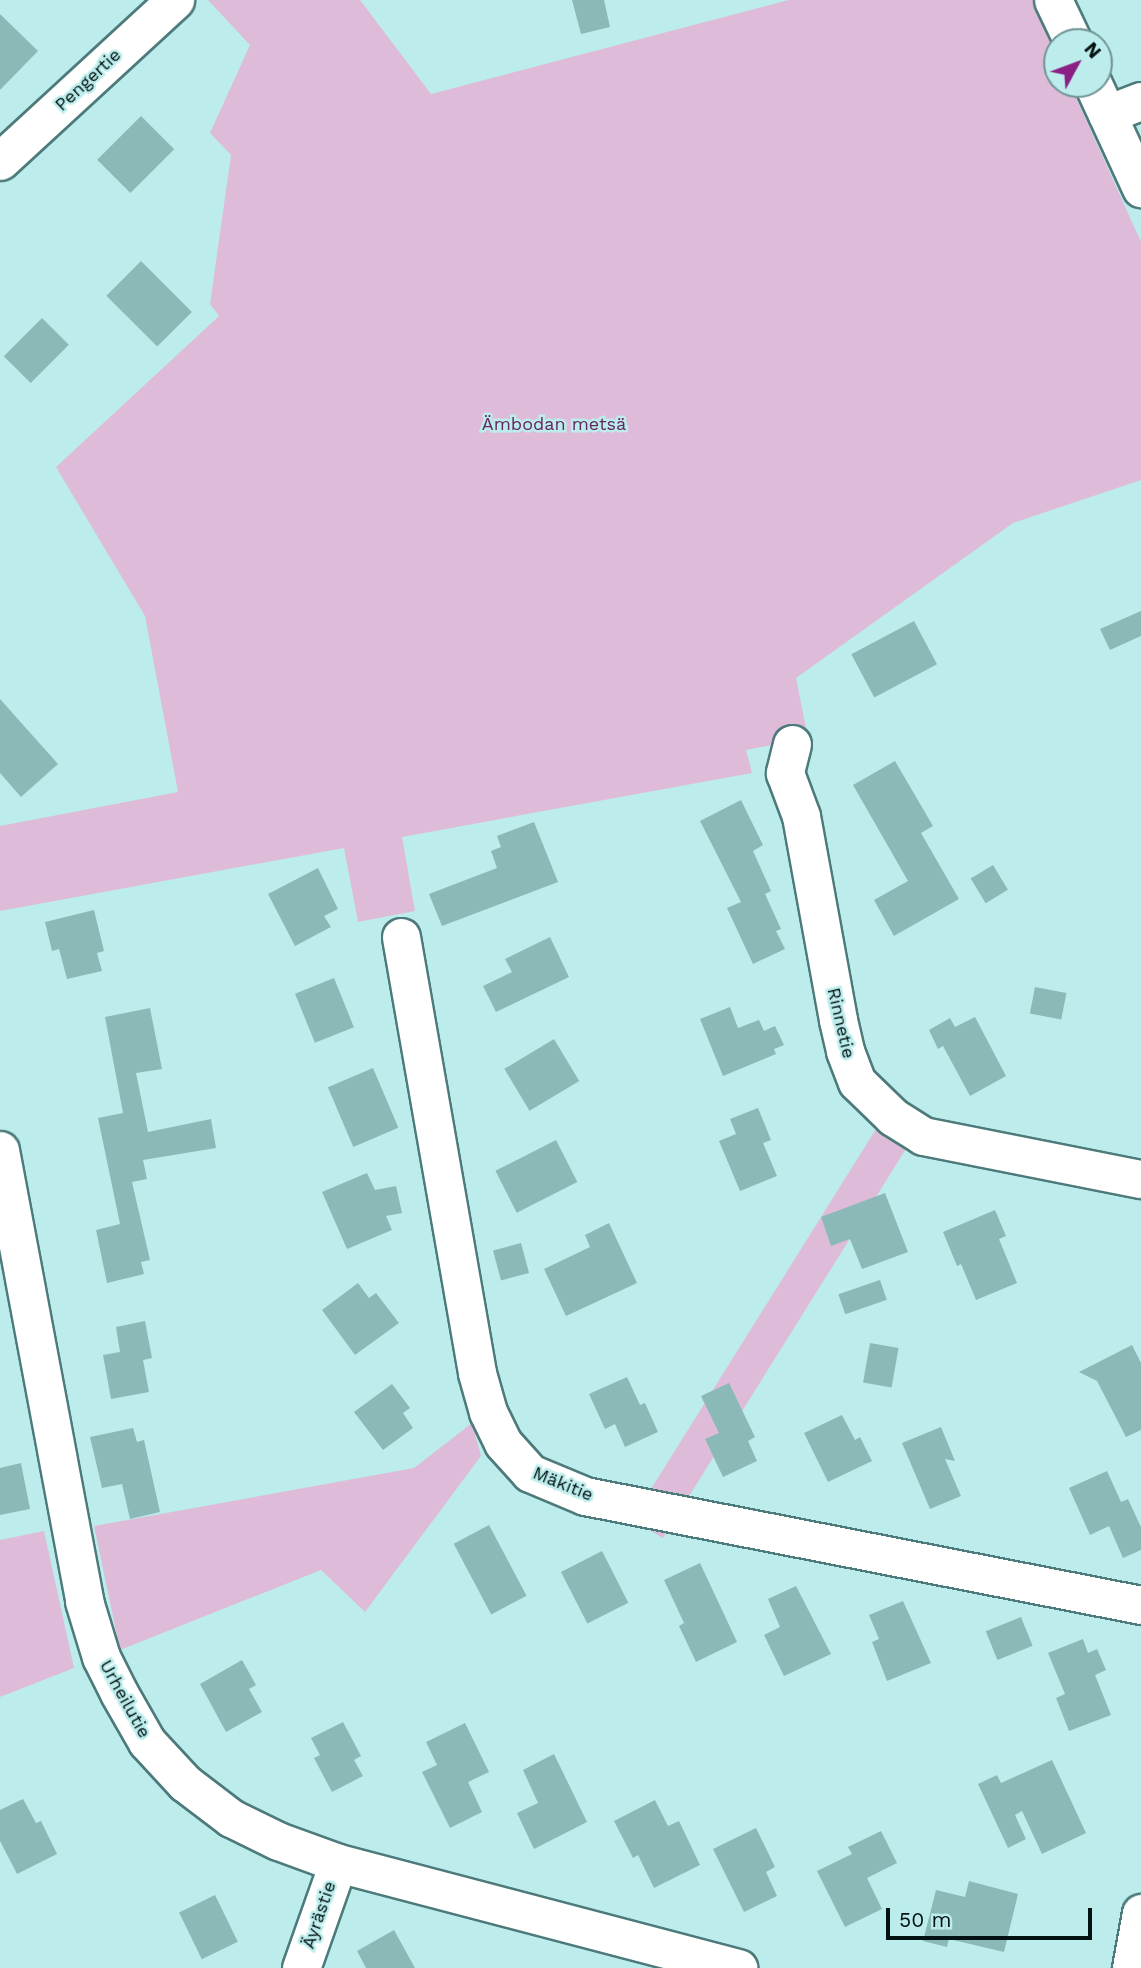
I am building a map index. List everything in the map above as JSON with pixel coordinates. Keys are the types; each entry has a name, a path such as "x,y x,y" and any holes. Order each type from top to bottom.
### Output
{"street":[{"name":"Pengertie","path":"0,161 175,0"},
{"path":"1053,0 1066,28"},
{"path":"1141,101 1100,99 1141,188"},
{"name":"Rinnetie","path":"792,744 785,773 801,816 838,1020 845,1051 857,1082 893,1117 923,1136 1141,1179"},
{"name":"Mäkitie","path":"401,937 477,1373 488,1412 503,1443 530,1474 585,1496 1141,1605"},
{"name":"Urheilutie","path":"0,1150 84,1601 101,1657 147,1742 184,1783 231,1818 278,1841 338,1863 738,1968"},
{"name":"Äyrästie","path":"300,1968 338,1863"},
{"path":"1131,1968 1141,1913"}],"green space":[{"name":"Ämbodan metsä","path":"208,0 360,0 431,94 789,0 1036,0 1048,28 1043,28 1043,98 1076,98 1141,242 1141,480 1013,523 796,678 808,738 746,750 752,773 402,837 415,911 358,922 344,848 0,911 0,826 178,792 145,616 56,467 219,316 210,304 231,155 210,133 250,45"},
{"path":"876,1129 907,1148 663,1538 632,1519"},
{"path":"472,1423 481,1456 365,1612 321,1570 120,1650 94,1526 414,1468"},
{"path":"44,1531 74,1668 0,1697 0,1540"}],"building":[{"path":"572,0 604,0 610,27 581,34"},
{"path":"0,14 38,51 0,90"},
{"path":"141,116 174,149 130,193 97,160"},
{"path":"141,261 192,312 157,347 106,296"},
{"path":"42,318 69,345 31,383 4,356"},
{"path":"1141,611 1141,636 1110,650 1100,629"},
{"path":"914,621 937,664 874,698 851,654"},
{"path":"0,699 58,764 21,797 0,773"},
{"path":"895,761 933,826 921,833 959,899 894,936 874,900 908,881 853,785"},
{"path":"741,800 763,845 753,851 771,891 765,894 781,929 776,931 785,949 753,964 727,908 741,902 700,821"},
{"path":"534,822 558,882 442,926 429,894 497,868 491,851 501,847 497,836"},
{"path":"993,865 1008,890 986,903 971,878"},
{"path":"318,868 338,909 324,916 331,927 295,946 268,894"},
{"path":"94,910 104,951 97,953 102,971 67,979 59,949 52,951 45,922"},
{"path":"550,937 569,977 496,1012 483,986 512,972 505,959"},
{"path":"334,978 354,1027 315,1043 295,994"},
{"path":"1035,987 1066,993 1061,1020 1030,1014"},
{"path":"730,1007 738,1028 759,1020 764,1031 775,1026 784,1045 774,1049 776,1054 723,1076 700,1019"},
{"path":"150,1008 162,1069 136,1073 148,1132 211,1119 216,1148 143,1160 147,1179 132,1182 150,1260 141,1262 144,1274 107,1283 96,1230 120,1224 98,1118 123,1113 105,1017"},
{"path":"975,1017 1006,1076 970,1096 943,1046 938,1049 929,1030 950,1018 955,1027"},
{"path":"554,1039 579,1081 530,1111 504,1069"},
{"path":"373,1068 398,1128 353,1147 328,1087"},
{"path":"758,1108 771,1140 763,1143 777,1176 740,1191 719,1141 736,1134 730,1119"},
{"path":"556,1140 577,1182 517,1213 495,1171"},
{"path":"367,1173 375,1190 396,1186 402,1213 386,1216 392,1230 347,1249 322,1192"},
{"path":"885,1193 908,1252 862,1269 850,1239 831,1246 821,1217"},
{"path":"995,1210 1006,1236 999,1239 1017,1283 976,1300 961,1264 957,1266 943,1232"},
{"path":"609,1223 637,1283 566,1316 544,1269 590,1247 585,1235"},
{"path":"521,1243 529,1273 501,1280 493,1251"},
{"path":"880,1280 887,1300 845,1314 838,1294"},
{"path":"358,1283 369,1298 376,1293 399,1323 355,1355 322,1310"},
{"path":"145,1321 152,1358 143,1360 149,1392 111,1399 103,1355 120,1352 116,1327"},
{"path":"870,1343 899,1348 892,1387 863,1382"},
{"path":"1132,1345 1141,1363 1141,1430 1126,1437 1097,1381 1079,1372"},
{"path":"627,1377 640,1405 645,1403 658,1432 625,1447 615,1424 605,1429 589,1394"},
{"path":"729,1383 755,1437 748,1441 757,1461 723,1477 705,1439 719,1433 701,1396"},
{"path":"392,1384 410,1408 403,1413 413,1428 383,1450 354,1412"},
{"path":"842,1415 855,1440 860,1437 872,1461 828,1482 804,1433"},
{"path":"941,1427 955,1461 945,1459 961,1496 930,1509 902,1443"},
{"path":"133,1428 137,1442 144,1440 160,1512 130,1519 122,1484 102,1488 90,1437"},
{"path":"21,1463 30,1509 0,1515 0,1468"},
{"path":"1107,1471 1121,1502 1128,1499 1141,1527 1141,1550 1123,1558 1109,1526 1090,1535 1069,1488"},
{"path":"489,1525 527,1596 491,1614 454,1544"},
{"path":"602,1551 628,1603 587,1624 561,1572"},
{"path":"700,1563 737,1642 696,1662 679,1626 684,1623 664,1580"},
{"path":"796,1586 831,1654 784,1676 764,1635 780,1627 768,1599"},
{"path":"903,1601 931,1663 887,1681 872,1642 879,1639 869,1615"},
{"path":"1021,1617 1033,1646 997,1660 986,1631"},
{"path":"1083,1639 1088,1653 1097,1649 1106,1670 1095,1675 1111,1715 1069,1731 1056,1698 1065,1694 1048,1653"},
{"path":"242,1660 256,1685 249,1689 262,1712 226,1732 200,1684"},
{"path":"343,1722 361,1756 354,1760 363,1776 332,1792 314,1758 320,1755 311,1738"},
{"path":"465,1723 489,1772 468,1782 482,1812 450,1828 422,1772 437,1765 426,1742"},
{"path":"554,1754 587,1822 534,1849 517,1813 538,1803 523,1770"},
{"path":"1052,1760 1086,1833 1042,1854 1022,1811 1015,1815 1026,1839 1008,1848 978,1784 997,1775 1001,1783"},
{"path":"23,1799 36,1823 41,1821 57,1854 17,1874 0,1841 0,1810"},
{"path":"655,1800 668,1826 679,1821 700,1865 654,1888 638,1855 633,1858 614,1821"},
{"path":"756,1828 775,1867 766,1872 777,1896 744,1912 713,1849"},
{"path":"881,1831 897,1863 867,1878 882,1909 845,1927 817,1871 852,1854 848,1847"},
{"path":"969,1881 1018,1894 1004,1952 949,1939 947,1947 923,1941 936,1890 965,1897"},
{"path":"215,1895 238,1942 202,1959 179,1913"},
{"path":"394,1930 415,1968 366,1968 357,1951"}]}
